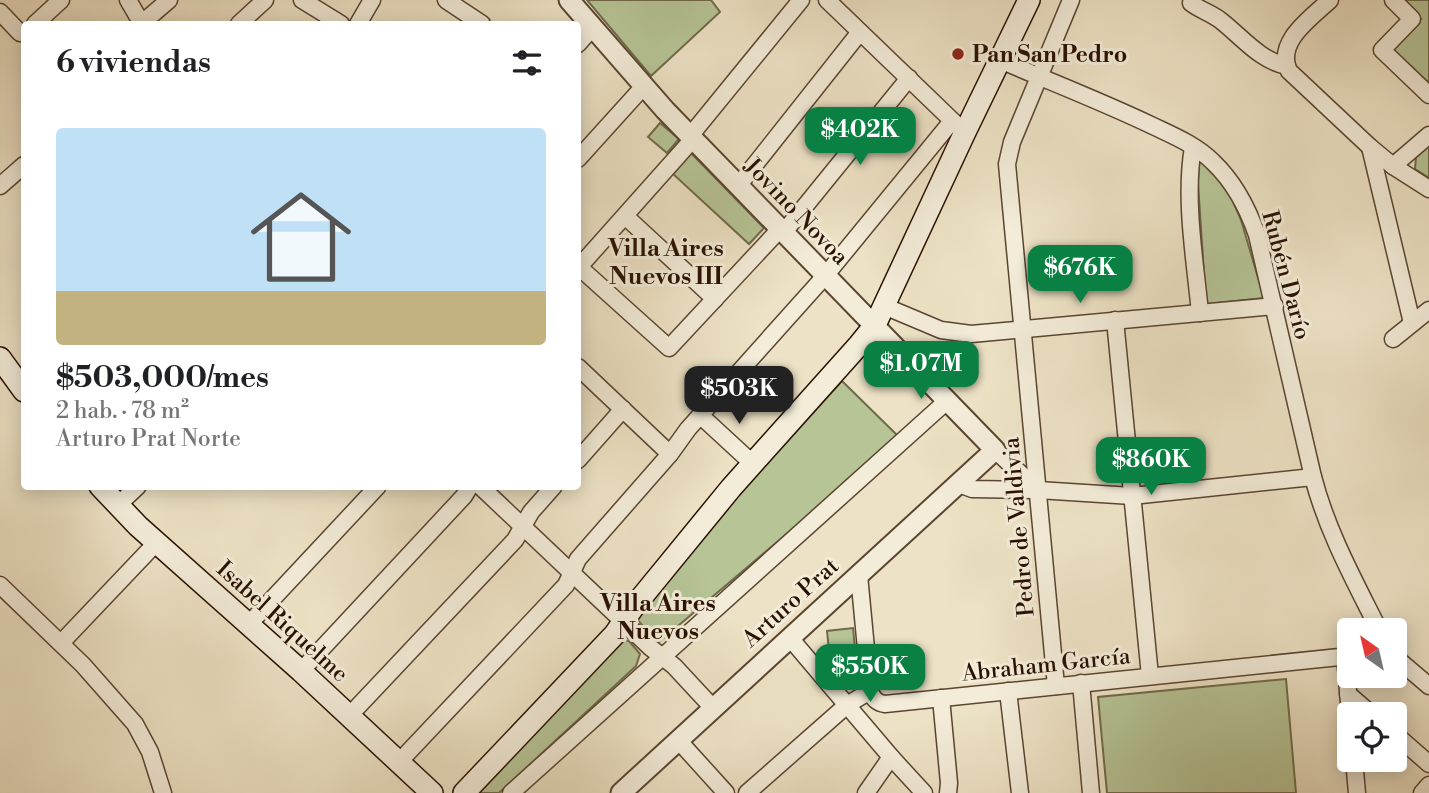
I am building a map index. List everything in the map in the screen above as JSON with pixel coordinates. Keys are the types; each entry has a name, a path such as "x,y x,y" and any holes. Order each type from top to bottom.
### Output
{"main road":[{"path":"464,793 615,634 707,516 862,341 879,315 959,126 999,60 1028,0"},
{"path":"0,358 21,387"},
{"name":"Isabel Riquelme","path":"104,490 157,542 432,793"}],"street":[{"path":"38,21 61,0"},
{"path":"128,0 140,21"},
{"path":"145,21 169,0"},
{"path":"242,21 265,0"},
{"path":"302,0 334,21"},
{"path":"360,21 372,0"},
{"path":"446,0 478,21"},
{"name":"Jovino Novoa","path":"569,0 692,138 825,276 879,315 948,400 995,450"},
{"path":"581,265 692,138 801,0"},
{"path":"399,762 566,585 578,559 670,454 688,429 959,126 827,0"},
{"name":"Pedro de Valdivia","path":"1056,686 1007,164 1012,142 1071,0"},
{"path":"1208,13 1221,0"},
{"path":"1329,0 1290,41 1285,51 1287,66 1295,78 1370,148 1429,189"},
{"path":"1392,0 1412,19 1382,50 1429,95"},
{"path":"1191,3 1217,18 1264,56 1287,66"},
{"path":"0,12 21,33"},
{"path":"581,41 593,27"},
{"path":"738,186 860,32"},
{"name":"Rubén Darío","path":"999,60 1133,117 1194,147 1224,173 1249,215 1257,235 1312,477 1329,528 1373,618"},
{"path":"581,269 668,348 782,230 909,78"},
{"path":"581,156 644,86"},
{"path":"1393,166 1429,135"},
{"path":"1194,147 1190,204 1200,313"},
{"path":"1370,148 1412,323"},
{"path":"0,186 21,168"},
{"path":"625,216 715,299"},
{"path":"879,315 951,333 971,334 1275,306"},
{"path":"1392,339 1429,310"},
{"path":"1115,320 1150,676"},
{"path":"581,369 670,454"},
{"path":"511,793 948,400"},
{"path":"581,457 623,409"},
{"path":"701,416 752,463"},
{"path":"995,450 1038,489"},
{"name":"Arturo Prat","path":"621,793 995,450"},
{"path":"959,484 972,489 1038,489 1132,496 1312,477"},
{"path":"118,505 134,490"},
{"path":"249,624 374,490"},
{"path":"301,671 468,490"},
{"path":"484,490 623,622 674,666 713,708"},
{"path":"349,716 515,540 531,512 550,490"},
{"path":"61,643 157,542"},
{"path":"747,793 847,705 870,691 859,575"},
{"path":"0,585 99,682 140,730 155,764 163,793"},
{"path":"790,638 924,793"},
{"name":"Abraham García","path":"870,691 875,701 885,704 1337,657"},
{"path":"1407,666 1427,682"},
{"path":"1080,683 1091,793"},
{"path":"1348,688 1349,702"},
{"path":"1008,691 1020,793"},
{"path":"1348,694 1357,702"},
{"path":"941,698 948,793"},
{"path":"678,740 726,793"},
{"path":"1407,745 1429,764"},
{"path":"866,793 891,757"},
{"path":"1355,772 1357,793"},
{"path":"1422,793 1429,785"}],"green space":[{"path":"587,0 711,0 720,12 651,76"},
{"path":"1402,0 1429,0 1429,84 1392,49 1421,19"},
{"path":"660,123 679,139 667,153 648,137"},
{"path":"1429,146 1429,178 1415,169 1416,157"},
{"path":"691,153 764,228 749,244 673,174"},
{"path":"1199,160 1226,185 1241,220 1264,298 1206,304 1198,183"},
{"path":"842,381 900,438 659,642 652,637 636,618 714,522"},
{"path":"853,628 858,679 832,681 827,631"},
{"path":"621,639 629,641 640,654 636,666 499,793 479,793"},
{"path":"1286,679 1296,793 1107,793 1098,697"}],"place":[{"name":"Pan San Pedro","path":"958,54"}],"district":[{"name":"Villa Aires Nuevos III","path":"666,262"},
{"name":"Villa Aires Nuevos","path":"658,617"}]}
